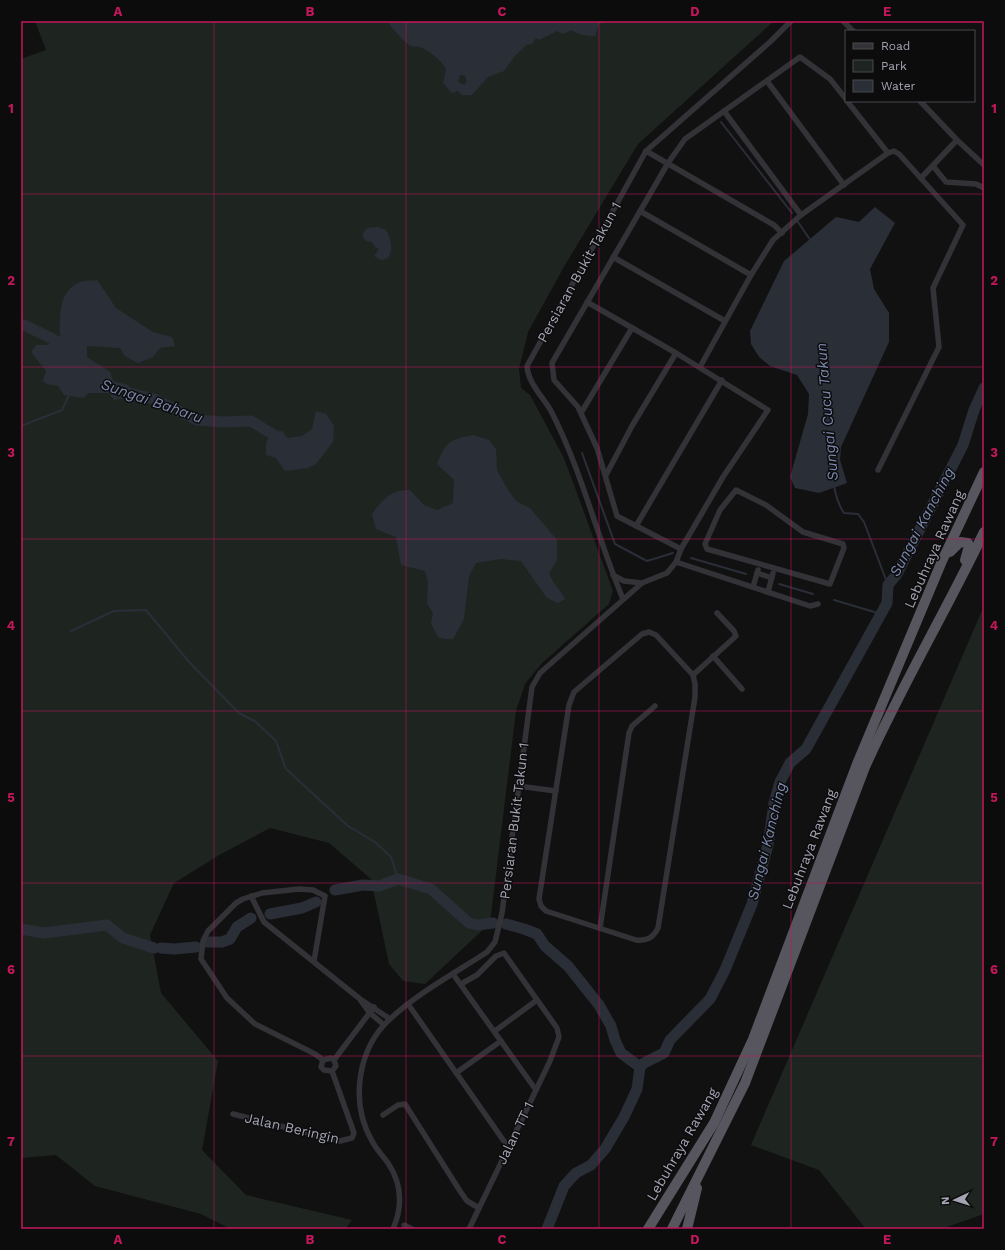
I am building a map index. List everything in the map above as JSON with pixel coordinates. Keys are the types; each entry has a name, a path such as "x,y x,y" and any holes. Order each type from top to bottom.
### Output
{"highway":[{"name":"Lebuhraya Rawang","path":"648,1229 714,1123 753,1039 857,764 942,561 984,472"},
{"name":"Lebuhraya Rawang","path":"672,1229 745,1082 762,1042 806,919 871,754 894,705 962,578 984,532"},
{"path":"942,561 960,542 968,543 969,546 962,578"},
{"path":"687,1229 706,1162"}],"street":[{"name":"Persiaran Bukit Takun 1","path":"623,599 570,453 551,411 528,375 527,366 646,151 770,42 790,21"},
{"path":"843,21 851,30"},
{"path":"681,549 617,516 606,474 597,448 578,407 554,380 552,363 668,163 685,139 800,57 830,79 845,98"},
{"path":"767,81 844,185"},
{"path":"849,102 888,153"},
{"path":"921,102 957,140 984,164"},
{"path":"724,111 801,215"},
{"path":"920,178 934,166 957,140"},
{"path":"646,151 774,225 782,233"},
{"path":"700,368 725,320 773,240 801,215 888,153 894,151 899,154 963,225 934,288 939,346 878,470"},
{"path":"934,166 946,182 976,184 984,188"},
{"path":"640,212 751,275"},
{"path":"613,257 725,320"},
{"path":"587,302 722,380 768,410 723,477 681,549 676,562 810,606 818,604"},
{"path":"581,413 632,328"},
{"path":"606,474 632,426 676,353"},
{"path":"636,526 722,380"},
{"path":"738,490 766,505 803,532 843,544 844,548 829,584 707,549 705,544 717,517 733,491 738,490"},
{"name":"Persiaran Bukit Takun 1","path":"393,1229 401,1205 399,1189 391,1169 372,1142 364,1124 359,1106 361,1071 366,1056 384,1024 408,1004 487,952 495,942 502,913 532,687 540,673 642,583 667,572 676,562"},
{"path":"753,587 757,572 772,575 768,592"},
{"path":"613,574 624,581 642,583"},
{"path":"692,675 736,636 734,631 717,613"},
{"path":"649,632 656,635 692,675 695,684 695,697 658,928 655,934 644,941 546,911 541,906 540,899 556,791 569,705 574,692 642,634 649,632"},
{"path":"713,656 742,689"},
{"path":"600,928 629,733 632,726 655,706"},
{"path":"518,786 556,791"},
{"path":"314,961 325,896 313,890 299,889 262,893 236,903 208,931 203,941 201,959 227,998 255,1024 323,1060 327,1058 334,1060"},
{"path":"251,896 264,922 360,999 390,1019"},
{"path":"461,984 477,975 496,956 504,953 537,1000 494,1032"},
{"path":"453,974 536,1090"},
{"path":"360,999 369,1012 384,1024"},
{"name":"Jalan TT 1","path":"469,1229 550,1061 559,1037 557,1028 537,1000"},
{"path":"408,1004 508,1147"},
{"path":"334,1060 374,1007"},
{"path":"456,1073 501,1041"},
{"path":"323,1060 321,1067 324,1070 332,1071 336,1066 334,1060"},
{"name":"Jalan Beringin","path":"233,1114 340,1141 352,1138 354,1133 332,1071"},
{"path":"383,1115 398,1105 405,1104 467,1201 479,1208"},
{"path":"404,1226 412,1229"}],"green space":[{"path":"35,21 774,21 638,144 565,265 528,332 519,369 521,388 530,395 564,458 613,591 609,604 542,663 525,684 516,711 490,923 425,984 403,981 389,964 371,879 329,843 270,828 221,854 174,883 150,935 161,993 218,1061 202,1150 246,1195 352,1220 345,1229 231,1229 201,1214 95,1186 56,1155 21,1158 21,59 46,50"},
{"path":"984,606 984,1214 941,1229 866,1229 819,1170 751,1145"}],"water":[{"path":"388,21 609,21 599,24 595,36 583,35 572,30 563,34 557,31 539,40 536,38 532,44 526,45 514,57 504,71 488,77 472,95 462,95 458,91 452,93 443,83 446,69 441,62 424,49 408,44 389,24","holes":["460,75 465,76 467,81 464,85 458,82"]},
{"path":"875,207 895,223 870,269 874,289 889,313 889,342 841,447 840,460 847,483 819,493 795,488 790,477 808,414 809,394 797,375 770,366 759,357 751,344 750,331 784,261 836,217 859,222"},
{"path":"378,227 386,230 391,244 390,255 388,258 381,260 374,256 379,249 375,247 372,242 366,241 362,235 367,228"},
{"path":"97,280 116,308 153,332 172,337 175,346 160,348 153,357 138,363 125,356 120,348 87,346 87,357 110,372 113,381 128,385 135,393 131,397 114,400 109,393 88,393 84,398 64,395 58,386 47,384 43,381 46,371 31,352 36,345 48,345 53,339 60,336 60,313 64,299 71,287 80,282"},
{"path":"316,411 326,414 334,426 333,442 316,464 308,468 285,471 276,458 266,455 266,444 270,432 282,431 288,438 302,436 312,429"},
{"path":"473,435 489,440 496,449 497,470 508,490 516,501 530,508 557,540 557,560 549,573 565,599 558,603 547,598 521,561 501,559 476,563 469,576 464,619 453,639 446,639 438,637 431,624 433,613 427,603 428,582 425,571 401,565 396,537 376,529 372,514 379,504 388,496 397,491 403,490 410,490 424,505 437,510 453,503 454,480 437,464 446,446 454,440"}],"waterway":[{"name":"Sungai Cucu Takun","path":"721,122 792,213"},
{"name":"Sungai Cucu Takun","path":"798,222 811,241"},
{"name":"Sungai Baharu","path":"21,326 24,325 53,339 59,352"},
{"name":"Sungai Kanching","path":"547,1229 564,1186 576,1173 591,1165 605,1149 624,1117 637,1089 640,1067 644,1063 664,1053 670,1040 710,999 725,970 752,904 768,845 774,803 780,782 790,763 806,749 887,603 888,585 897,574 963,445 974,410 984,388"},
{"name":"Sungai Baharu","path":"121,391 154,399 197,420 224,422 251,421 282,440"},
{"path":"21,426 62,410 70,393"},
{"name":"Sungai Baharu","path":"582,453 615,544 647,561 673,553"},
{"name":"Sungai Cucu Takun","path":"834,486 836,497 844,513 858,514 864,522 888,585"},
{"name":"Sungai Baharu","path":"691,558 746,574"},
{"name":"Sungai Baharu","path":"779,584 813,594"},
{"name":"Sungai Baharu","path":"834,600 881,614"},
{"path":"71,631 114,611 146,610 189,662 239,713 256,722 276,741 286,769 348,826 375,842 391,857 398,879"},
{"path":"335,890 363,885 379,886 398,879 431,889 469,923 478,925 493,923"},
{"path":"270,914 302,908 316,902"},
{"path":"207,942 222,942 230,939 237,927 251,918"},
{"path":"506,924 537,934 545,946 568,966 599,1005 611,1026 621,1053 640,1067"},
{"path":"21,929 44,933 107,925 123,938 154,948"},
{"path":"161,948 174,949 196,947"}]}
